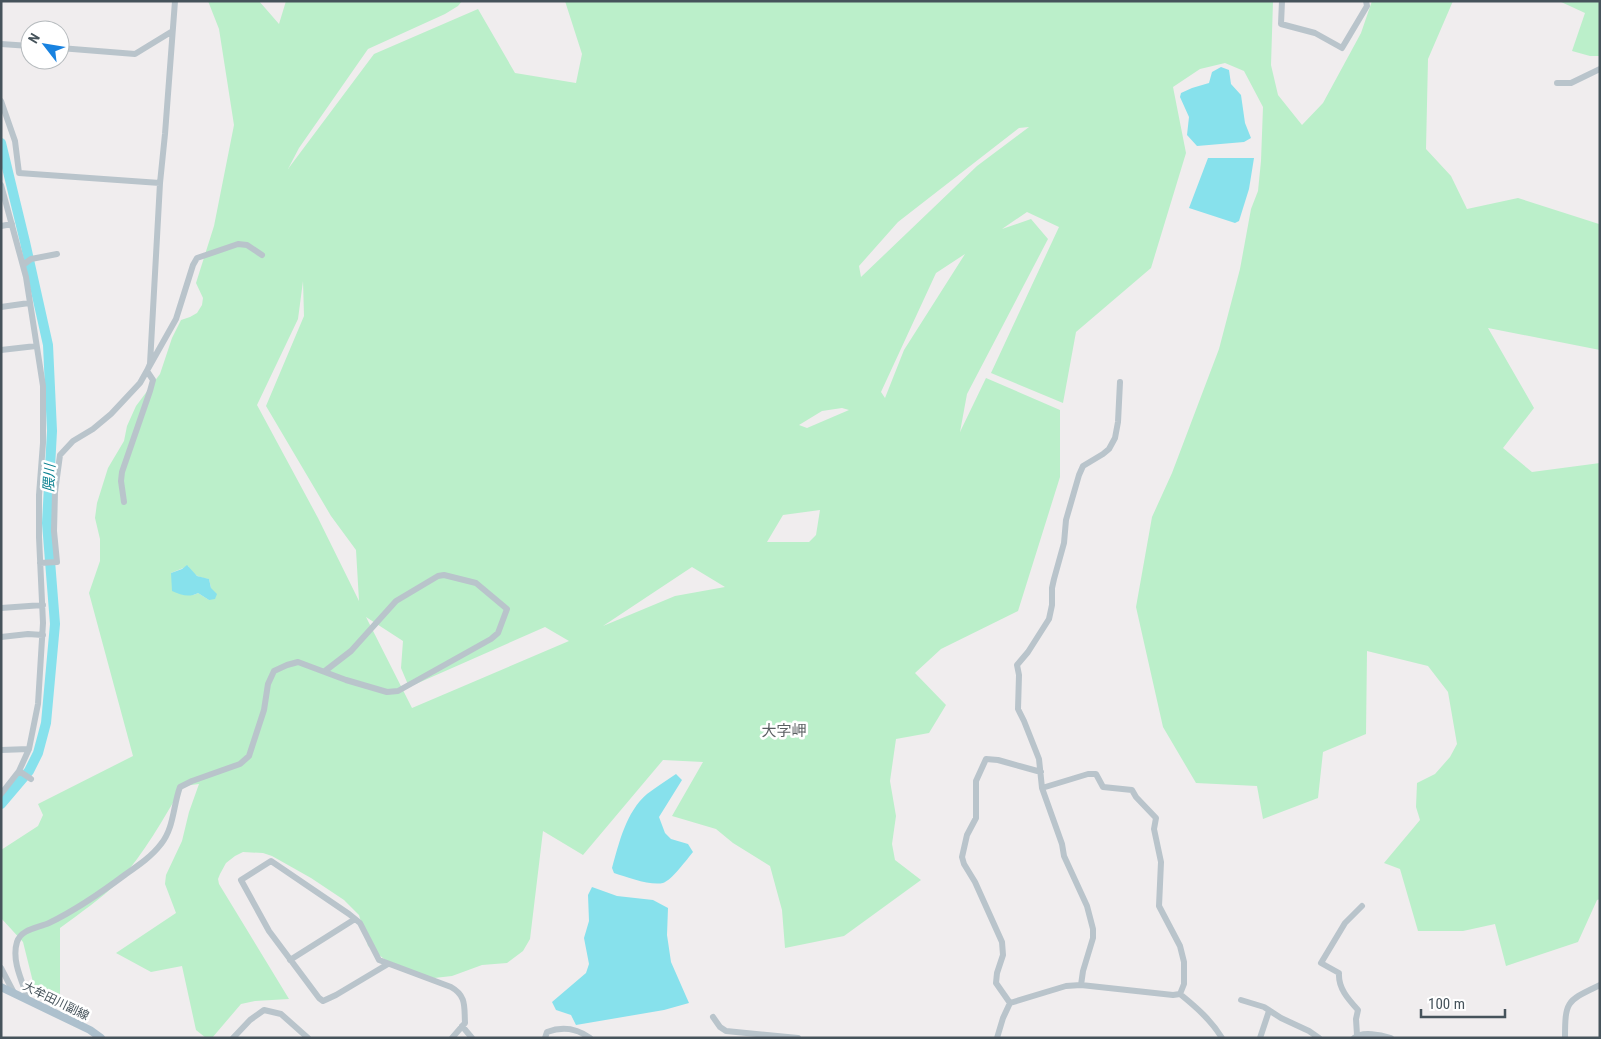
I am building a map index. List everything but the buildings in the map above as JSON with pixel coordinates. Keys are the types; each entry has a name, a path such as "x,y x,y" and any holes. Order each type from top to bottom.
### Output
{"main road":[{"name":"大牟田川副線","path":"1,987 90,1030 100,1038"}],"street":[{"path":"124,502 121,481 122,472 150,391 152,380 148,368 171,32 175,1"},
{"path":"1282,1 1281,24 1315,33 1342,48 1367,6 1366,1"},
{"path":"70,49 135,54 171,32"},
{"path":"1,44 20,45"},
{"path":"1557,83 1571,83 1600,69"},
{"path":"1,101 15,142 19,173 160,183"},
{"path":"1,185 22,265 43,386 43,443 39,495 43,635 38,704 29,749 19,771 1,794"},
{"path":"1,226 12,224"},
{"path":"42,563 57,562 54,531 55,492 60,455 73,441 93,429 111,414 140,383 176,319 193,265 197,258 238,244 247,245 262,255"},
{"path":"22,265 31,259 57,254"},
{"path":"1,307 29,303"},
{"path":"1,350 36,346"},
{"path":"1081,985 1094,929 1087,906 1064,856 1062,844 1042,788 1039,759 1018,709 1019,675 1017,665 1028,652 1049,619 1052,605 1052,588 1064,543 1066,520 1079,475 1083,466 1103,454 1115,438 1118,422 1120,382"},
{"path":"29,1001 15,959 17,940 27,931 49,923 96,896 146,859 162,844 173,818 180,787 246,760 264,710 268,684 274,671 298,662 310,668 325,671 346,680 387,692 398,691 491,639 498,633 507,609 476,583 444,575 438,576 396,601 351,651 325,671"},
{"path":"1,608 43,605"},
{"path":"1,637 28,634 43,635"},
{"path":"1,750 29,749"},
{"path":"1010,1003 996,983 1003,955 1002,942 976,882 964,864 962,857 967,835 976,818 976,781 986,759 998,760 1041,772"},
{"path":"19,771 32,779"},
{"path":"1042,788 1088,774 1096,774 1103,787 1132,790 1136,797 1156,818 1154,829 1161,862 1159,906 1180,946 1184,962 1184,984 1180,994"},
{"path":"388,964 323,1001 269,932 242,880 271,861 360,923 379,960 458,991 463,998 465,1023 452,1038"},
{"path":"1362,906 1345,924 1321,962 1339,973 1338,978 1342,989 1358,1010 1356,1036 1382,1035 1391,1038"},
{"path":"290,960 355,919"},
{"path":"1,968 14,993"},
{"path":"997,1038 1010,1003 1066,986 1081,985 1150,993 1180,994 1197,1008 1215,1027 1222,1038"},
{"path":"1565,1038 1567,1006 1573,998 1600,986"},
{"path":"1240,1000 1264,1007 1310,1031 1319,1038"},
{"path":"233,1038 250,1020 264,1010 281,1014 308,1038"},
{"path":"1260,1038 1269,1011"},
{"path":"713,1017 720,1027 726,1031 798,1038"},
{"path":"462,1026 472,1038"},
{"path":"545,1038 547,1032 555,1029 571,1028 581,1031 590,1038"}],"green space":[{"path":"208,1 259,1 279,24 286,1 462,1 458,6 445,14 368,49 299,148 288,169 374,54 478,9 515,73 576,83 582,54 565,1 1273,1 1271,65 1278,95 1302,125 1323,103 1361,33 1372,1 1453,1 1428,59 1426,149 1451,176 1467,209 1518,198 1600,223 1600,350 1488,328 1534,408 1503,448 1532,472 1600,463 1600,899 1597,900 1578,942 1506,966 1495,924 1463,931 1418,931 1400,869 1384,863 1420,820 1416,807 1417,783 1435,774 1450,757 1457,744 1448,692 1428,666 1367,651 1366,734 1323,752 1318,798 1263,819 1257,786 1196,783 1163,727 1136,607 1152,517 1172,473 1219,349 1240,269 1251,209 1258,191 1261,161 1263,107 1244,71 1225,63 1200,69 1173,87 1186,153 1151,268 1076,332 1063,403 991,373 1059,227 1027,212 1002,229 1031,219 1048,239 967,394 960,432 986,378 1060,410 1060,477 1018,611 941,649 915,673 946,705 929,733 896,739 890,781 896,816 892,844 895,860 921,880 844,936 785,948 782,910 770,866 733,843 716,829 672,816 703,762 663,760 583,855 543,831 530,939 523,951 507,963 482,965 452,976 434,978 394,967 368,946 359,915 344,900 311,878 272,856 263,853 243,852 226,863 218,879 219,884 289,999 255,1001 241,1004 212,1038 206,1038 196,1030 182,966 151,972 116,953 176,913 165,884 166,875 182,841 189,812 199,784 183,786 153,836 128,871 105,894 60,928 60,1006 36,994 23,942 1,918 1,850 38,826 43,815 38,804 133,756 89,593 100,561 100,539 95,518 97,503 108,468 124,441 127,426 136,406 160,374 172,338 181,320 197,313 202,305 203,298 196,283 214,226 234,125 219,29","holes":["1029,127 977,166 861,277 859,266 898,222 1019,128","965,254 904,350 885,398 881,392 936,273","303,281 304,316 266,406 331,516 356,550 359,601 318,518 257,405 298,319","842,408 849,410 807,428 799,425 822,411","820,510 816,535 809,542 767,542 783,515","188,566 197,576 209,579 211,588 209,600 198,593 183,595 171,573","692,567 725,587 675,596 603,626","366,617 403,641 401,668 409,687 545,627 569,641 412,708"]},
{"path":"1559,1 1600,1 1600,56 1590,56 1572,51 1585,13"}],"water":[{"path":"1221,67 1229,70 1231,84 1241,95 1245,123 1251,138 1244,142 1197,146 1187,135 1189,117 1180,97 1181,93 1209,83 1212,72"},
{"path":"1208,158 1254,158 1249,189 1239,221 1235,223 1189,208"},
{"path":"187,565 197,576 209,579 211,588 217,594 215,599 209,600 198,593 185,595 172,591 171,573"},
{"path":"676,774 682,780 659,817 665,833 671,839 688,844 693,852 675,874 663,883 645,882 614,873 612,868 617,848 624,828 634,810 647,794"},
{"path":"592,887 617,896 653,900 668,908 667,935 671,962 689,1003 664,1010 576,1025 571,1015 556,1010 552,1002 586,973 589,964 584,938 589,921 588,895"}],"waterway":[{"name":"隈川","path":"1,143 48,345 52,431 47,523 55,624 46,723 38,753 29,771 1,804"}],"district":[{"name":"大字岬","path":"784,731"}]}
